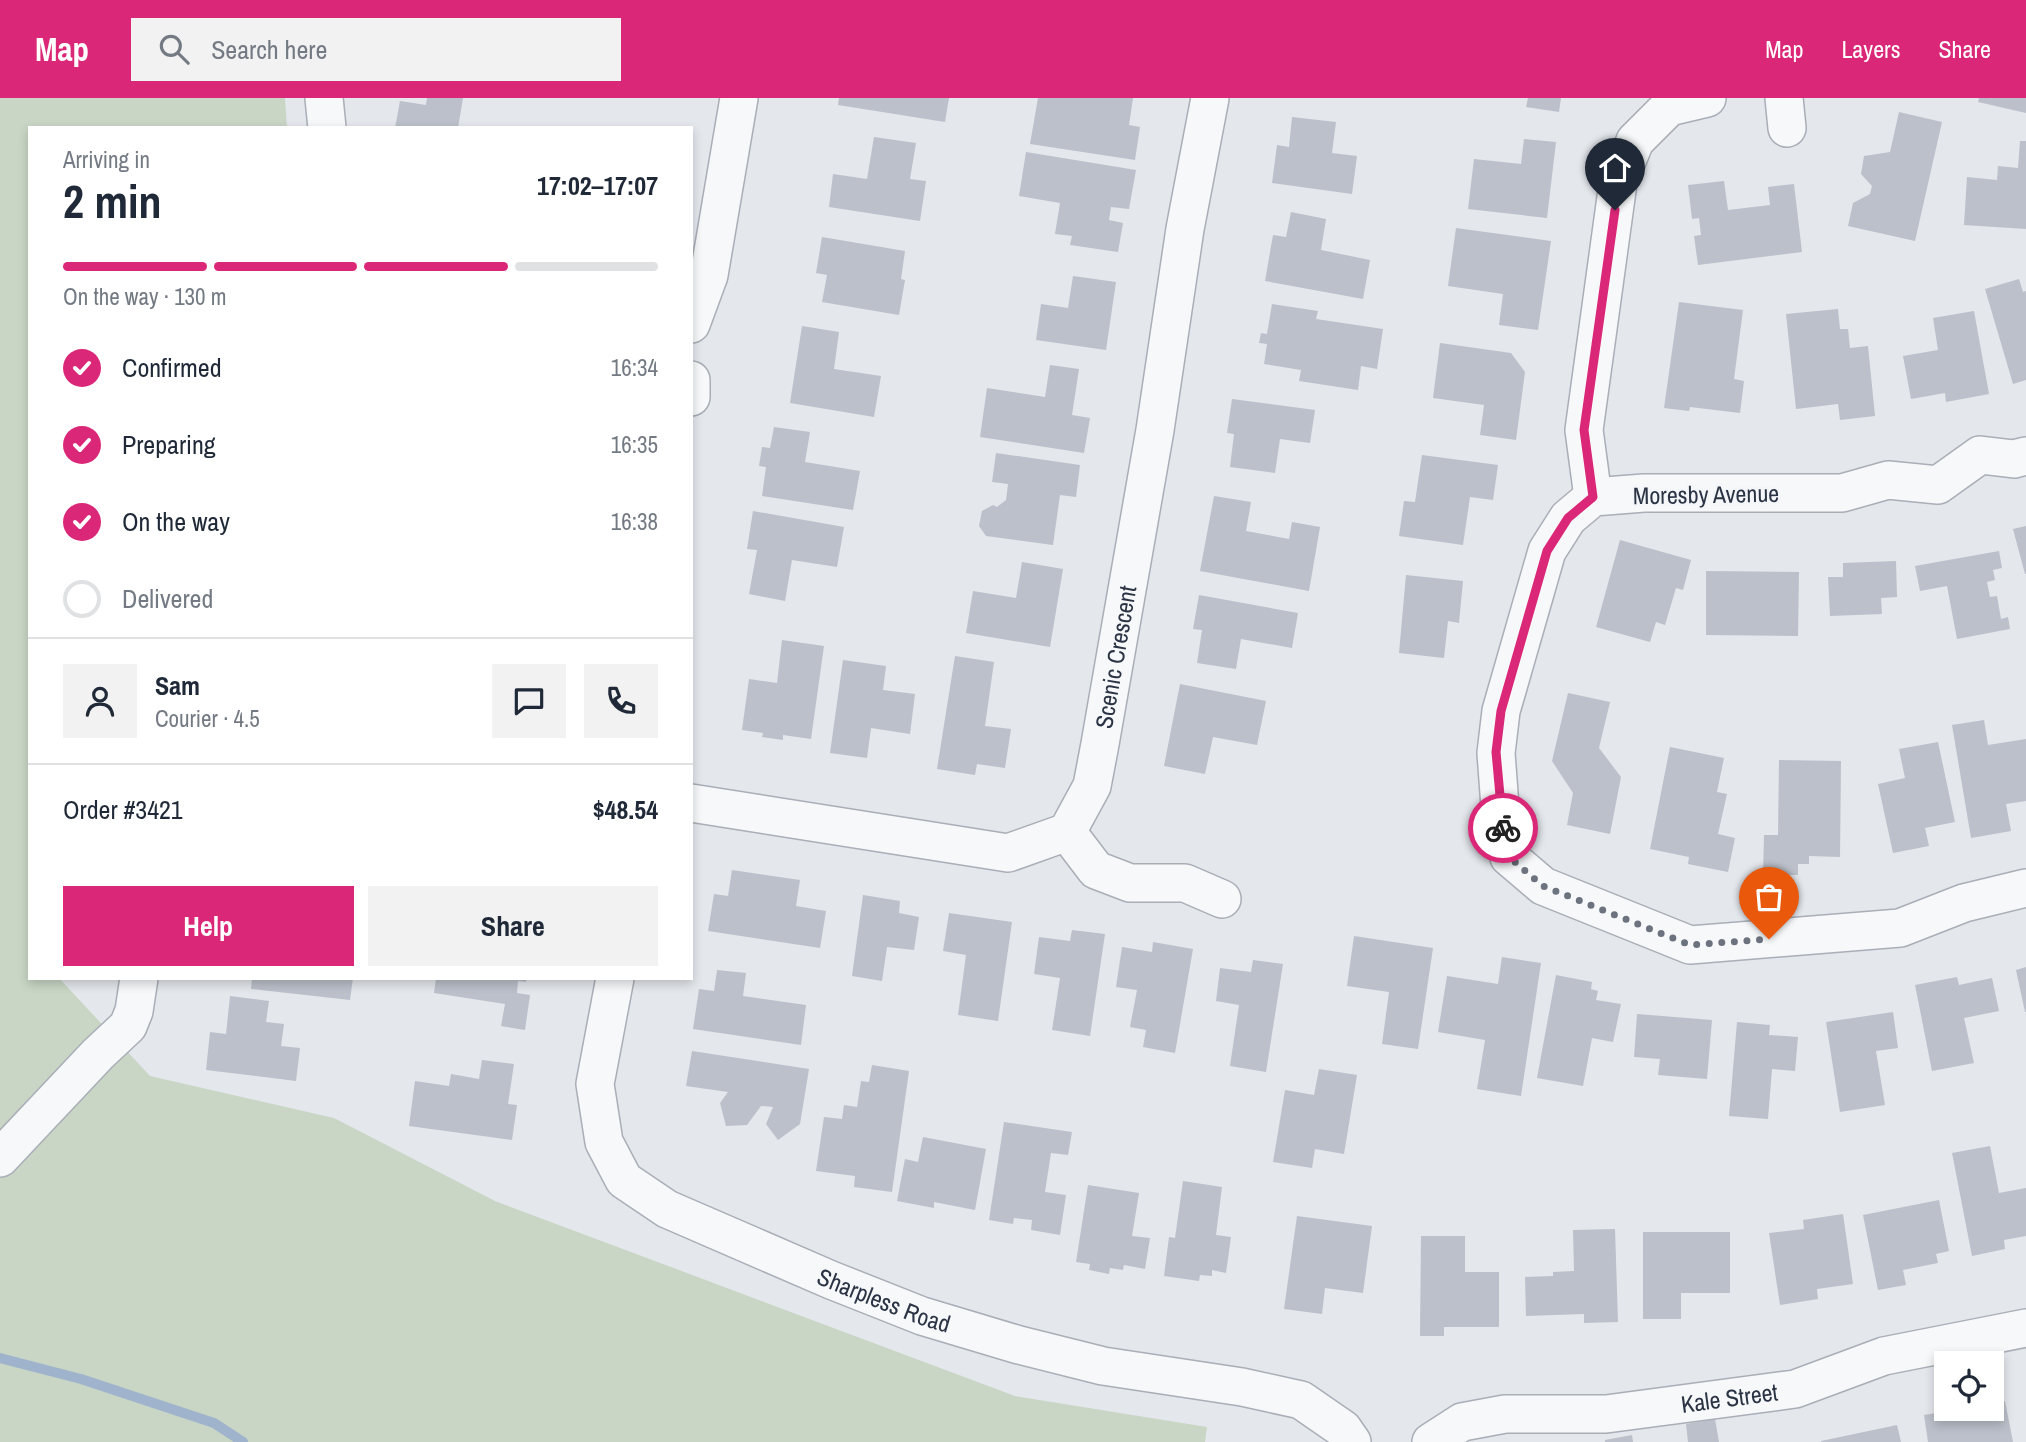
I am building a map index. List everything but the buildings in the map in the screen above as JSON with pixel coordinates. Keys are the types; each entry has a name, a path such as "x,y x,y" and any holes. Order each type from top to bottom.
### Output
{"street":[{"path":"324,98 327,126"},
{"path":"693,319 709,275 739,98"},
{"name":"Scenic Crescent","path":"1067,832 1092,786 1155,430 1185,229 1210,98"},
{"path":"1707,98 1669,107 1635,141 1618,183 1584,430 1593,497 1568,518 1547,551 1501,711 1496,752 1501,820 1509,857 1543,886 1690,945 1900,928 1964,904 2026,888"},
{"name":"Moresby Avenue","path":"1593,497 1644,493 1842,493 1888,480 1938,485 1980,455 2014,460 2026,456"},
{"path":"693,803 1008,853 1067,832 1096,870 1130,883 1185,883 1222,899"},
{"name":"Sharpless Road","path":"615,980 595,1084 604,1142 624,1180 667,1209 922,1316 1007,1342 1103,1366 1242,1387 1301,1400 1343,1429 1352,1442"},
{"path":"0,1158 128,1026 137,995"},
{"name":"Kale Street","path":"1431,1442 1462,1422 1504,1414 1606,1414 1795,1389 1884,1356 2026,1328"}],"green space":[{"path":"0,98 285,98 287,126 28,126 28,980 61,980 150,1076 334,1118 495,1201 1015,1396 1207,1427 1205,1442 0,1442"}],"waterway":[{"path":"0,1358 81,1379 214,1423 243,1442"}],"way so far":[{"path":"1503,828 1509,857 1543,886 1690,945 1769,939"}],"route":[{"path":"1503,828 1496,752 1501,711 1547,551 1568,518 1593,497 1584,430 1615,210"}]}
